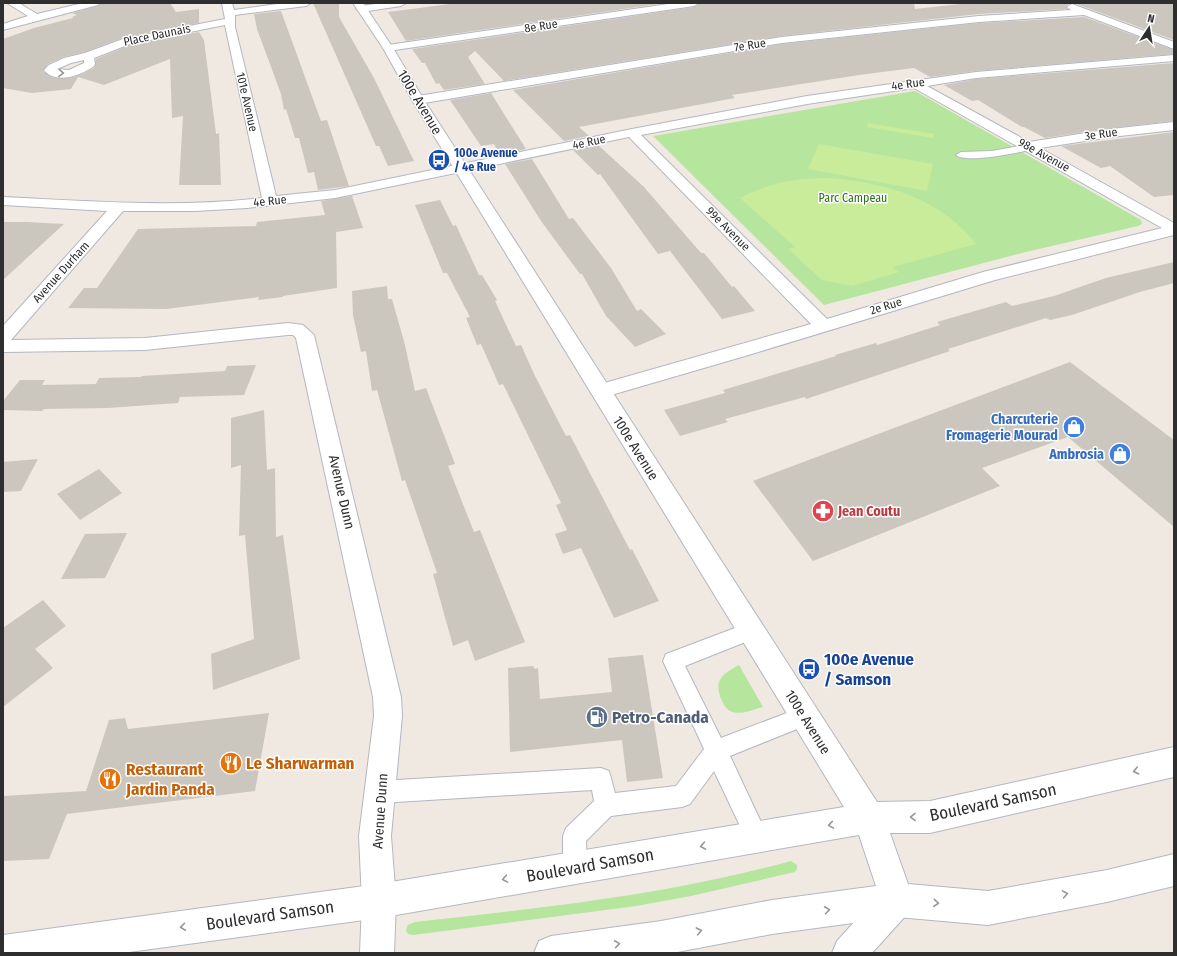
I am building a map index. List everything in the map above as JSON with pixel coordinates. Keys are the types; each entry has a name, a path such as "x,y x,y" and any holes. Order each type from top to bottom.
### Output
{"street":[{"path":"12,3 36,16"},
{"path":"3,27 36,16 95,3"},
{"name":"Place Daunais","path":"88,56 127,41 228,12 306,3"},
{"path":"359,6 401,3"},
{"name":"8e Rue","path":"388,48 694,3"},
{"path":"1063,3 1174,46"},
{"name":"100e Avenue","path":"359,6 388,48 461,169 869,818 897,900"},
{"name":"101e Avenue","path":"228,12 270,202"},
{"name":"7e Rue","path":"418,100 782,40 979,19 1086,12"},
{"name":"4e Rue","path":"3,201 118,207 195,207 270,202 335,194 751,110 914,83 1050,67 1174,58"},
{"name":"98e Avenue","path":"914,83 1029,146 1174,229"},
{"name":"3e Rue","path":"1029,146 1112,132 1174,126"},
{"name":"99e Avenue","path":"632,133 824,325"},
{"name":"Avenue Durham","path":"3,337 118,207"},
{"name":"2e Rue","path":"601,391 738,352 989,276 1174,229"},
{"name":"Avenue Dunn","path":"3,346 145,344 288,329 296,329 305,335 387,697 388,716 376,836 379,901 377,953"},
{"name":"Boulevard Samson","path":"3,952 379,901 869,818 930,817 1174,762"},
{"path":"551,953 669,946 772,917 897,900 988,908 1107,886 1174,870"},
{"path":"849,953 897,900"}],"lane":[{"path":"961,155 992,154 1029,146"},
{"path":"751,631 673,661 758,837"},
{"path":"575,868 574,836 606,805 682,796 716,751 805,716"},
{"path":"380,792 601,779 606,805"}],"green space":[{"name":"Parc Campeau","path":"915,91 1141,220 1142,224 1026,252 824,305 653,136"},
{"path":"868,123 934,134 933,138 867,127"},
{"path":"819,144 933,164 927,191 808,169"},
{"path":"831,178 852,180 892,189 929,204 962,228 976,244 893,267 899,272 852,286 822,280 788,249 795,247 740,198 762,188 784,182"},
{"path":"739,665 763,707 737,713 729,711 724,705 718,688 720,679 727,672"},
{"path":"791,861 797,865 795,872 691,896 636,906 413,935 408,934 406,930 408,925 415,922 557,906 651,892 745,873"}],"building":[{"path":"102,3 170,3 176,12 199,9 199,23 122,38 85,52 63,57 48,64 43,71 55,78 69,78 83,74 95,67 96,59 130,45 199,32 204,40 216,134 219,133 221,185 179,185 183,116 172,118 170,59 104,85 78,77 71,89 32,93 3,88 3,39 34,28 73,18 72,17 77,15 72,13 98,6"},
{"path":"313,3 339,3 339,17 374,78 414,161 388,166 379,146 376,146"},
{"path":"458,3 665,3 406,41 388,12"},
{"path":"700,3 914,3 915,9 969,3 1071,3 1066,6 1067,9 979,14 782,36 504,81 475,51 468,57 485,84 444,90 439,83 436,84 425,63 422,63 412,49 694,7"},
{"path":"1074,3 1174,3 1174,40"},
{"path":"281,11 321,121 327,120 349,186 318,190 314,172 308,173 299,138 295,138 286,109 284,110 281,94 257,29 254,14"},
{"path":"1084,17 1174,50 1174,54 976,71 930,77 914,68 859,75 732,95 735,98 579,127 589,136 564,141 513,90 782,44 979,23"},
{"path":"1174,63 1174,121 1111,128 1045,138 1022,127 978,100 972,101 944,85 976,79"},
{"path":"491,93 526,149 500,155 494,144 481,146 450,100"},
{"path":"1174,132 1174,195 1154,197 1110,166 1101,168 1061,146"},
{"path":"598,145 644,187 701,253 704,253 732,287 734,286 755,311 722,319 670,251 658,254 600,174 598,175 573,150"},
{"path":"532,159 569,219 573,218 611,268 637,311 641,309 666,334 635,347 606,316 582,274 580,274 541,221 505,164"},
{"path":"352,196 363,228 336,232 337,288 283,297 258,300 259,297 166,309 68,308 84,288 97,288 138,229 256,226 257,222 325,215 321,201"},
{"path":"440,200 453,226 456,225 479,275 482,275 497,300 495,301 516,346 521,345 566,436 570,435 630,550 632,549 659,601 614,618 581,548 563,554 555,534 567,530 556,505 561,503 503,384 499,385 481,344 477,345 466,318 470,317 447,273 443,273 415,205"},
{"path":"3,222 27,222 64,224 3,280"},
{"path":"1174,262 1174,283 1140,292 1072,315 1050,320 1046,318 948,349 950,351 806,399 805,397 725,419 728,422 680,436 664,410 725,393 723,390 836,356 835,355 876,343 877,345 940,325 937,322 1006,302 1012,306 1054,296 1106,278"},
{"path":"387,286 388,299 392,299 405,345 415,391 426,388 455,464 448,466 474,532 480,530 525,642 475,661 468,640 453,646 433,574 437,573 405,480 402,481 377,390 372,391 366,351 361,352 353,315 352,291"},
{"path":"1070,362 1174,440 1174,527 1068,437 982,468 1000,486 813,561 753,481"},
{"path":"256,365 244,395 180,397 178,403 108,408 44,409 42,411 3,410 3,401 20,380 45,380 42,385 96,384 99,378 141,377 225,371 227,366"},
{"path":"264,410 267,470 275,468 276,537 283,535 300,659 213,690 211,654 254,639 245,535 239,536 241,465 231,468 231,418"},
{"path":"38,459 21,491 3,492 3,462"},
{"path":"99,469 122,493 80,520 57,494"},
{"path":"127,533 105,578 61,579 85,534"},
{"path":"43,600 66,626 35,649 53,668 3,707 3,628"},
{"path":"643,655 663,778 627,782 622,740 510,752 508,668 533,666 535,669 538,668 540,699 612,692 608,658"},
{"path":"269,713 255,791 67,814 49,859 3,861 3,796 86,791 109,720 125,718 128,729"}],"place":[{"name":"100e Avenue / 4e Rue","path":"439,160"},
{"name":"Charcuterie Fromagerie Mourad","path":"1074,427"},
{"name":"Ambrosia","path":"1120,454"},
{"name":"Jean Coutu","path":"823,511"},
{"name":"100e Avenue / Samson","path":"809,669"},
{"name":"Petro-Canada","path":"597,717"},
{"name":"Le Sharwarman","path":"231,763"},
{"name":"Restaurant Jardin Panda","path":"110,779"}]}
